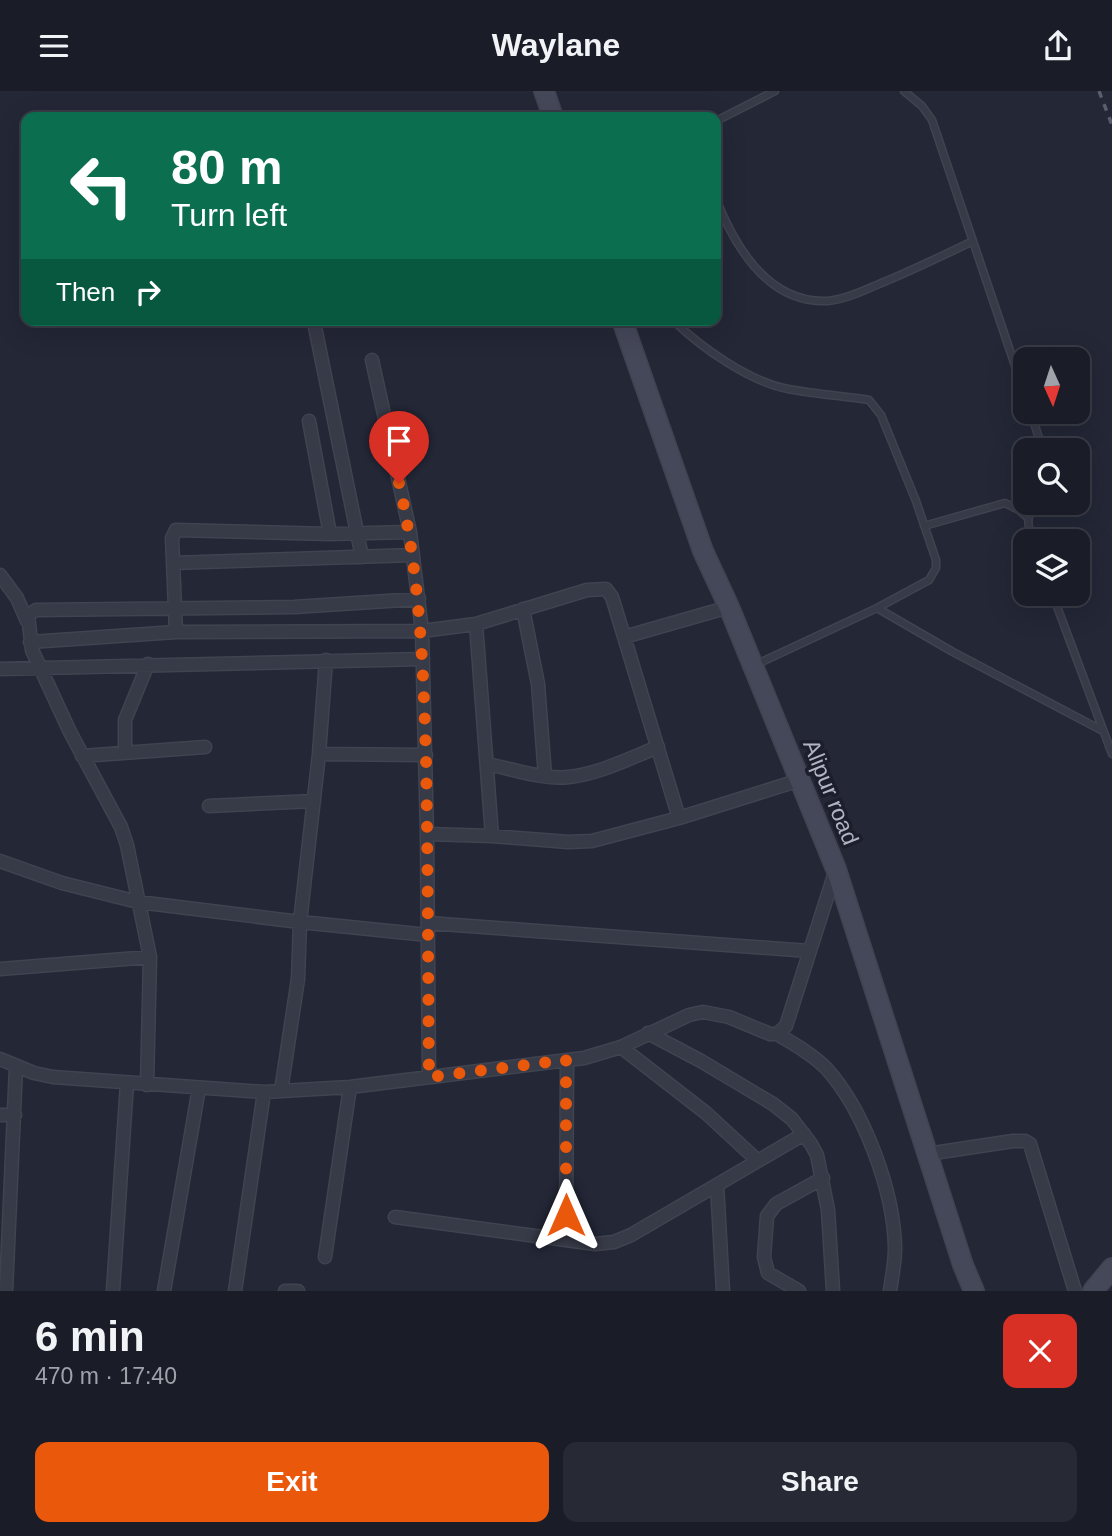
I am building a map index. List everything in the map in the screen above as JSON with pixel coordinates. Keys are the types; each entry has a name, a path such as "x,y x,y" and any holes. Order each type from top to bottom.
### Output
{"street":[{"path":"544,91 551,112"},
{"name":"Alipur road","path":"624,326 703,551 729,607 836,869 974,1291"},
{"path":"316,327 362,557"},
{"path":"372,360 410,532 422,631 429,1077"},
{"path":"309,421 330,534"},
{"path":"176,632 173,534 176,530 330,534 410,532"},
{"path":"173,563 413,555"},
{"path":"0,575 17,598 27,621 30,642 42,669 82,756 125,835 150,957 147,1085"},
{"path":"30,642 176,632 422,631 476,624 587,590 606,589 612,597 679,818"},
{"path":"27,621 28,615 36,610 294,607 419,599"},
{"path":"624,637 729,607"},
{"path":"523,609 537,684 545,776"},
{"path":"476,624 492,835"},
{"path":"0,669 423,659"},
{"path":"281,1091 298,979 300,922 319,754 326,660"},
{"path":"125,753 125,720 149,664"},
{"path":"82,756 205,747"},
{"path":"487,764 569,778 584,775 658,747"},
{"path":"319,754 425,755"},
{"path":"427,834 592,841 679,818 800,780"},
{"path":"209,806 314,801"},
{"path":"0,861 62,883 138,902 300,922 809,951"},
{"path":"777,1034 786,1027 836,869"},
{"path":"0,969 150,957"},
{"path":"0,1059 16,1067 53,1077 147,1085 264,1092 350,1087 601,1055 703,1012 716,1013 770,1034 777,1034 812,1055 841,1088 875,1155 892,1217 895,1251 890,1291"},
{"path":"648,1033 773,1104 792,1119 804,1134 817,1155 823,1178 828,1210 833,1291"},
{"path":"621,1047 706,1112 758,1161"},
{"path":"566,1060 566,1240"},
{"path":"6,1291 16,1067"},
{"path":"113,1291 127,1083"},
{"path":"325,1257 350,1087"},
{"path":"164,1291 199,1088"},
{"path":"235,1291 264,1092"},
{"path":"0,1115 15,1115"},
{"path":"395,1217 596,1244 614,1242 631,1235 804,1134"},
{"path":"927,1154 1013,1140 1025,1141 1030,1145 1075,1291"},
{"path":"799,1291 768,1273 764,1257 765,1223 776,1204 823,1178"},
{"path":"717,1185 723,1291"},
{"path":"1093,1291 1112,1268"},
{"path":"1108,1291 1112,1286"},
{"path":"285,1291 298,1291"}],"lane":[{"path":"721,118 775,91"},
{"path":"904,91 922,106 932,120 1013,359"},
{"path":"721,210 745,256 765,279 785,292 827,301 849,296 921,267 973,241"},
{"path":"679,326 713,354 765,382 786,389 869,400 881,415 936,560 936,568 929,580 877,608 753,666"},
{"path":"924,526 1005,503 1027,517 1029,529"},
{"path":"1057,606 1112,754"},
{"path":"877,608 953,652 1103,731"}],"railway":[{"path":"1099,91 1112,125"}],"route":[{"path":"399,483 410,532 422,631 429,1077 566,1060 566,1215"}]}
